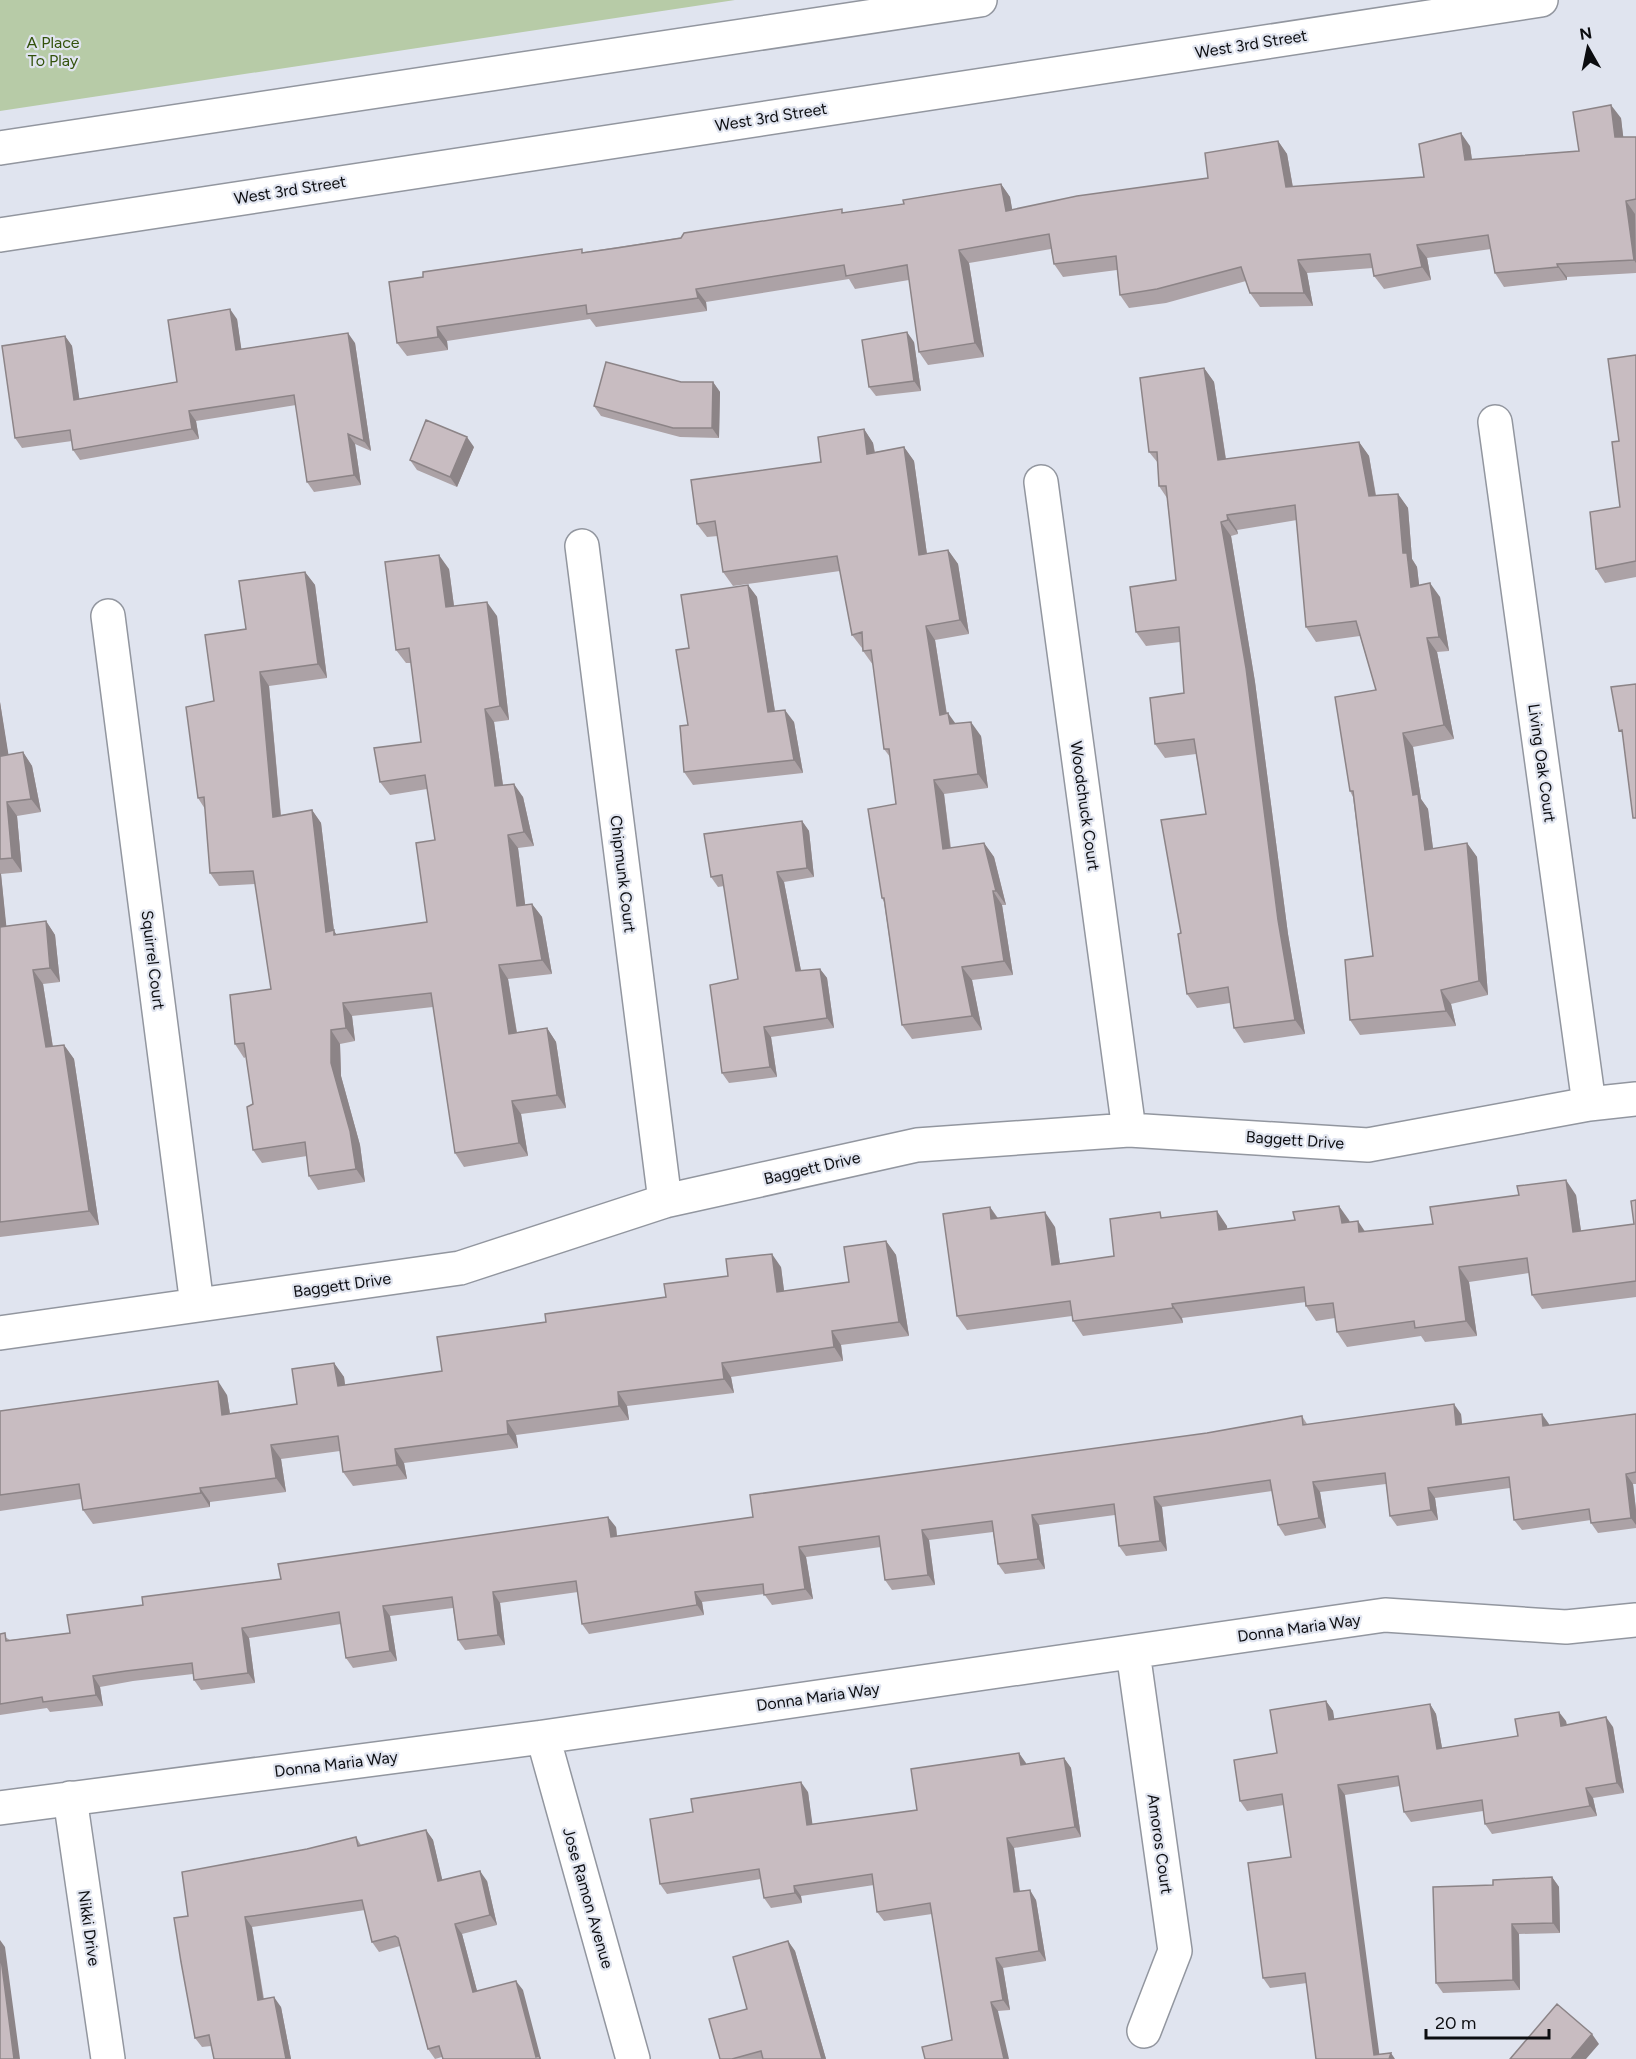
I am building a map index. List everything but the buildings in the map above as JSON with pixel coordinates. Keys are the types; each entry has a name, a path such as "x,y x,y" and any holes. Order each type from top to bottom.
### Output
{"street":[{"path":"0,148 980,0"},
{"name":"West 3rd Street","path":"0,235 1541,0"},
{"name":"Living Oak Court","path":"1495,422 1589,1104"},
{"name":"Woodchuck Court","path":"1041,482 1130,1130"},
{"name":"Chipmunk Court","path":"582,546 665,1201"},
{"name":"Squirrel Court","path":"108,616 197,1305"},
{"name":"Baggett Drive","path":"0,1333 460,1268 665,1201 917,1145 1130,1130 1368,1145 1589,1104 1636,1099"},
{"name":"Donna Maria Way","path":"0,1808 543,1737 1385,1615 1566,1627 1636,1620"},
{"name":"Amoros Court","path":"1133,1652 1175,1951 1144,2031"},
{"name":"Jose Ramon Avenue","path":"543,1737 633,2059"},
{"name":"Nikki Drive","path":"70,1798 108,2059"}],"green space":[{"name":"A Place To Play","path":"0,0 735,0 0,111"}]}
